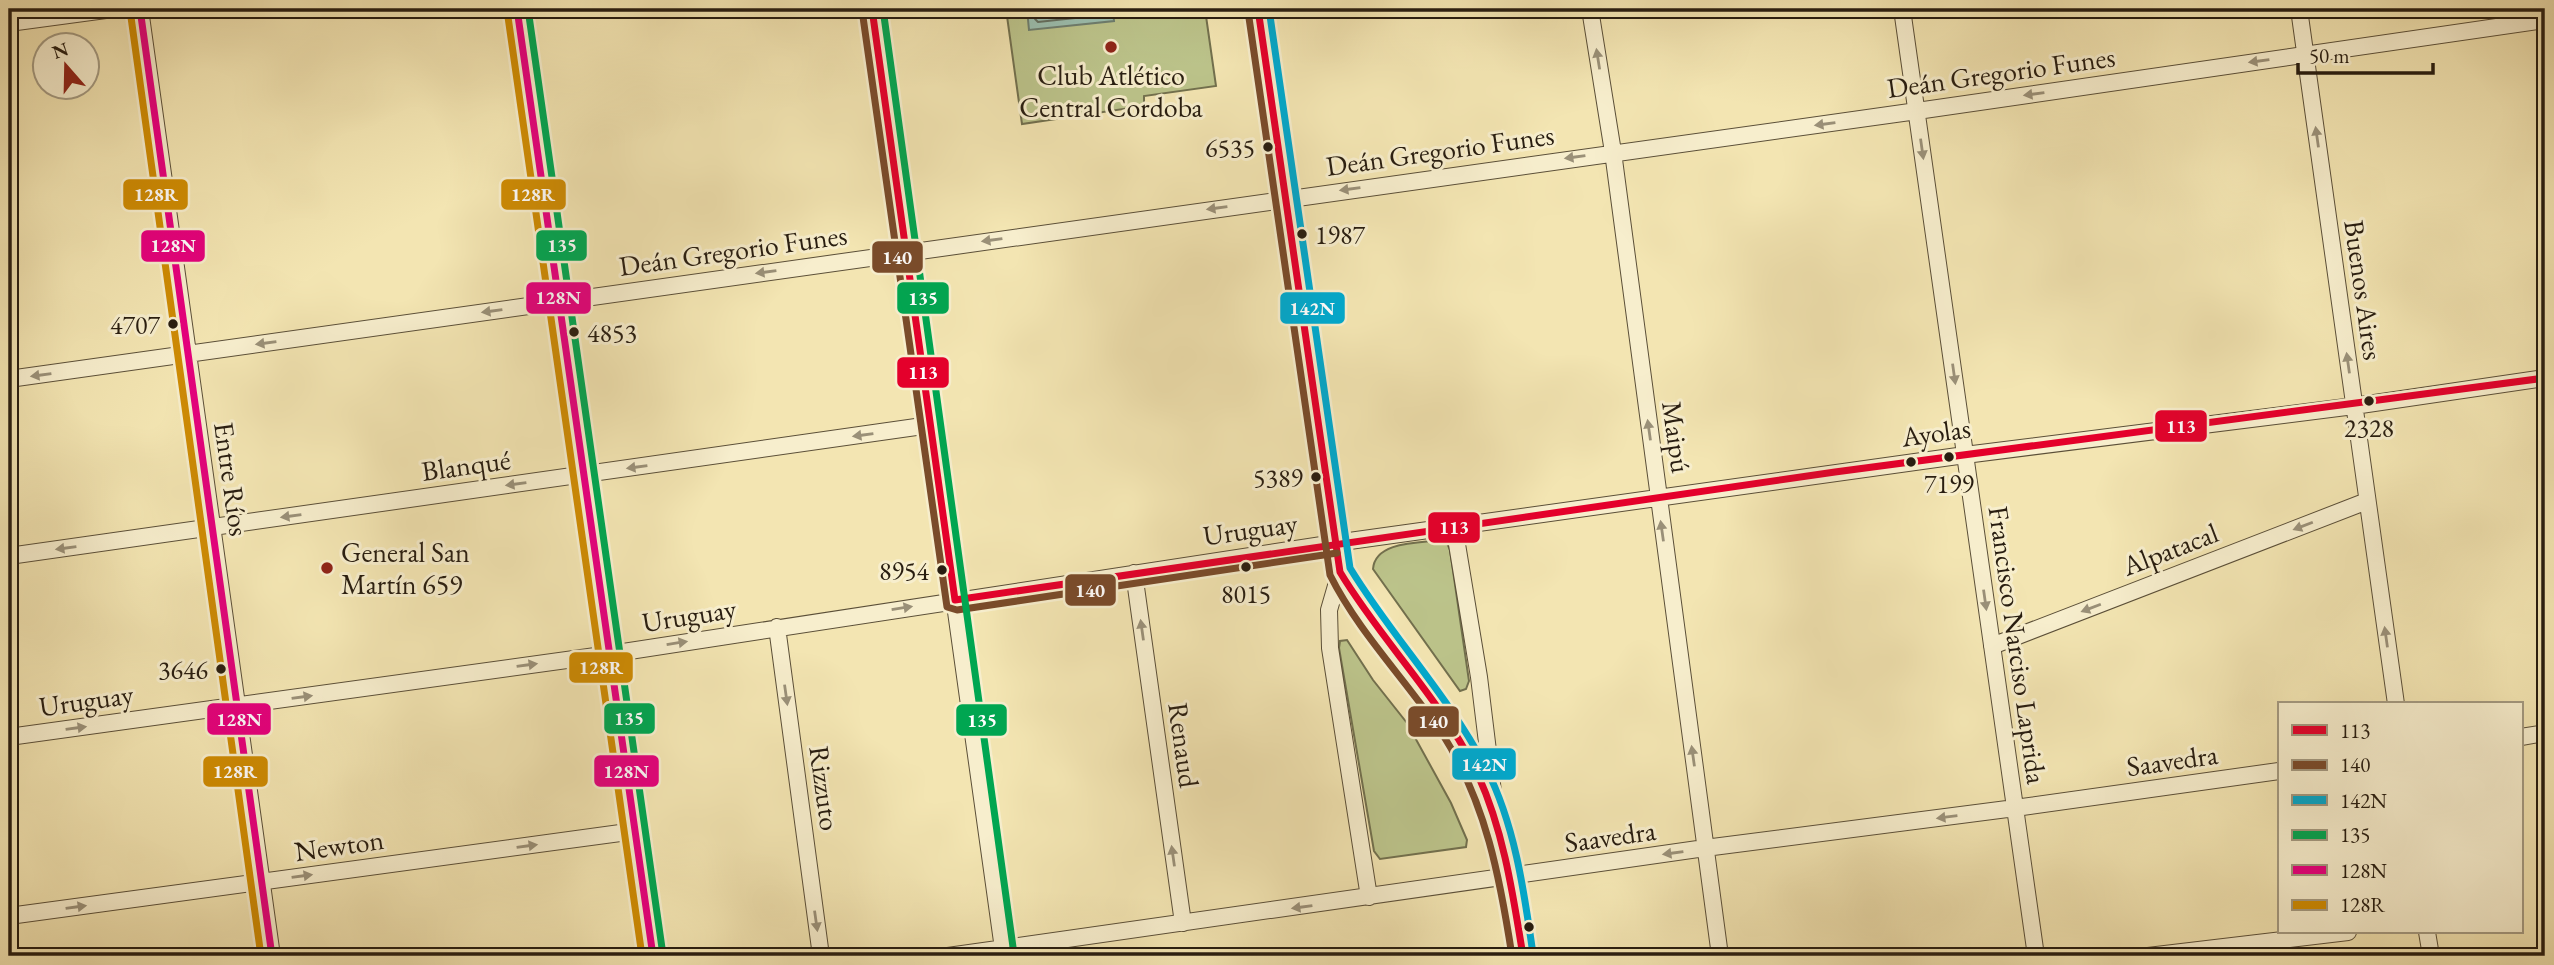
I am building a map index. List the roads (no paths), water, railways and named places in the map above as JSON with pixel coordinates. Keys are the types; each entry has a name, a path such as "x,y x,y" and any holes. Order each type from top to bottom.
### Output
{"main road":[{"path":"1258,9 1340,572 1378,631 1442,715 1467,753 1486,793 1498,830 1523,956"}],"street":[{"path":"9,23 113,9"},
{"name":"Entre Ríos","path":"140,9 272,956"},
{"path":"517,9 653,956"},
{"path":"872,9 1004,952"},
{"name":"Maipú","path":"1590,9 1612,152 1720,956"},
{"name":"Francisco Narciso Laprida","path":"1902,9 2036,956"},
{"name":"Buenos Aires","path":"2299,9 2396,702"},
{"name":"Deán Gregorio Funes","path":"9,379 2545,20"},
{"name":"Ayolas","path":"1335,543 2545,378"},
{"name":"Blanqué","path":"9,556 930,425"},
{"name":"Alpatacal","path":"1992,646 2367,501"},
{"path":"1454,526 1479,677 1498,830"},
{"name":"Uruguay","path":"9,737 610,654 1335,543"},
{"path":"1340,572 1329,610 1330,648 1369,897"},
{"name":"Renaud","path":"1134,573 1183,923"},
{"name":"Rizzuto","path":"777,627 821,956"},
{"path":"2522,737 2545,733"},
{"name":"Saavedra","path":"948,956 1004,952 1183,923 1705,848 2278,771"},
{"name":"Newton","path":"9,916 635,831"},
{"path":"2148,956 2330,934"},
{"path":"2427,934 2431,956"}],"water":[{"path":"1027,9 1113,9 1114,21 1029,30"}],"place":[{"name":"Club Atlético Central Cordoba","path":"1111,47"},
{"name":"6535","path":"1268,147"},
{"name":"1987","path":"1302,234"},
{"name":"4707","path":"173,324"},
{"name":"4853","path":"574,332"},
{"name":"2328","path":"2369,401"},
{"name":"7199","path":"1949,457"},
{"name":"5389","path":"1316,477"},
{"name":"8015","path":"1246,567"},
{"name":"General San Martín 659","path":"327,568"},
{"name":"8954","path":"942,570"},
{"name":"3646","path":"221,669"}]}
